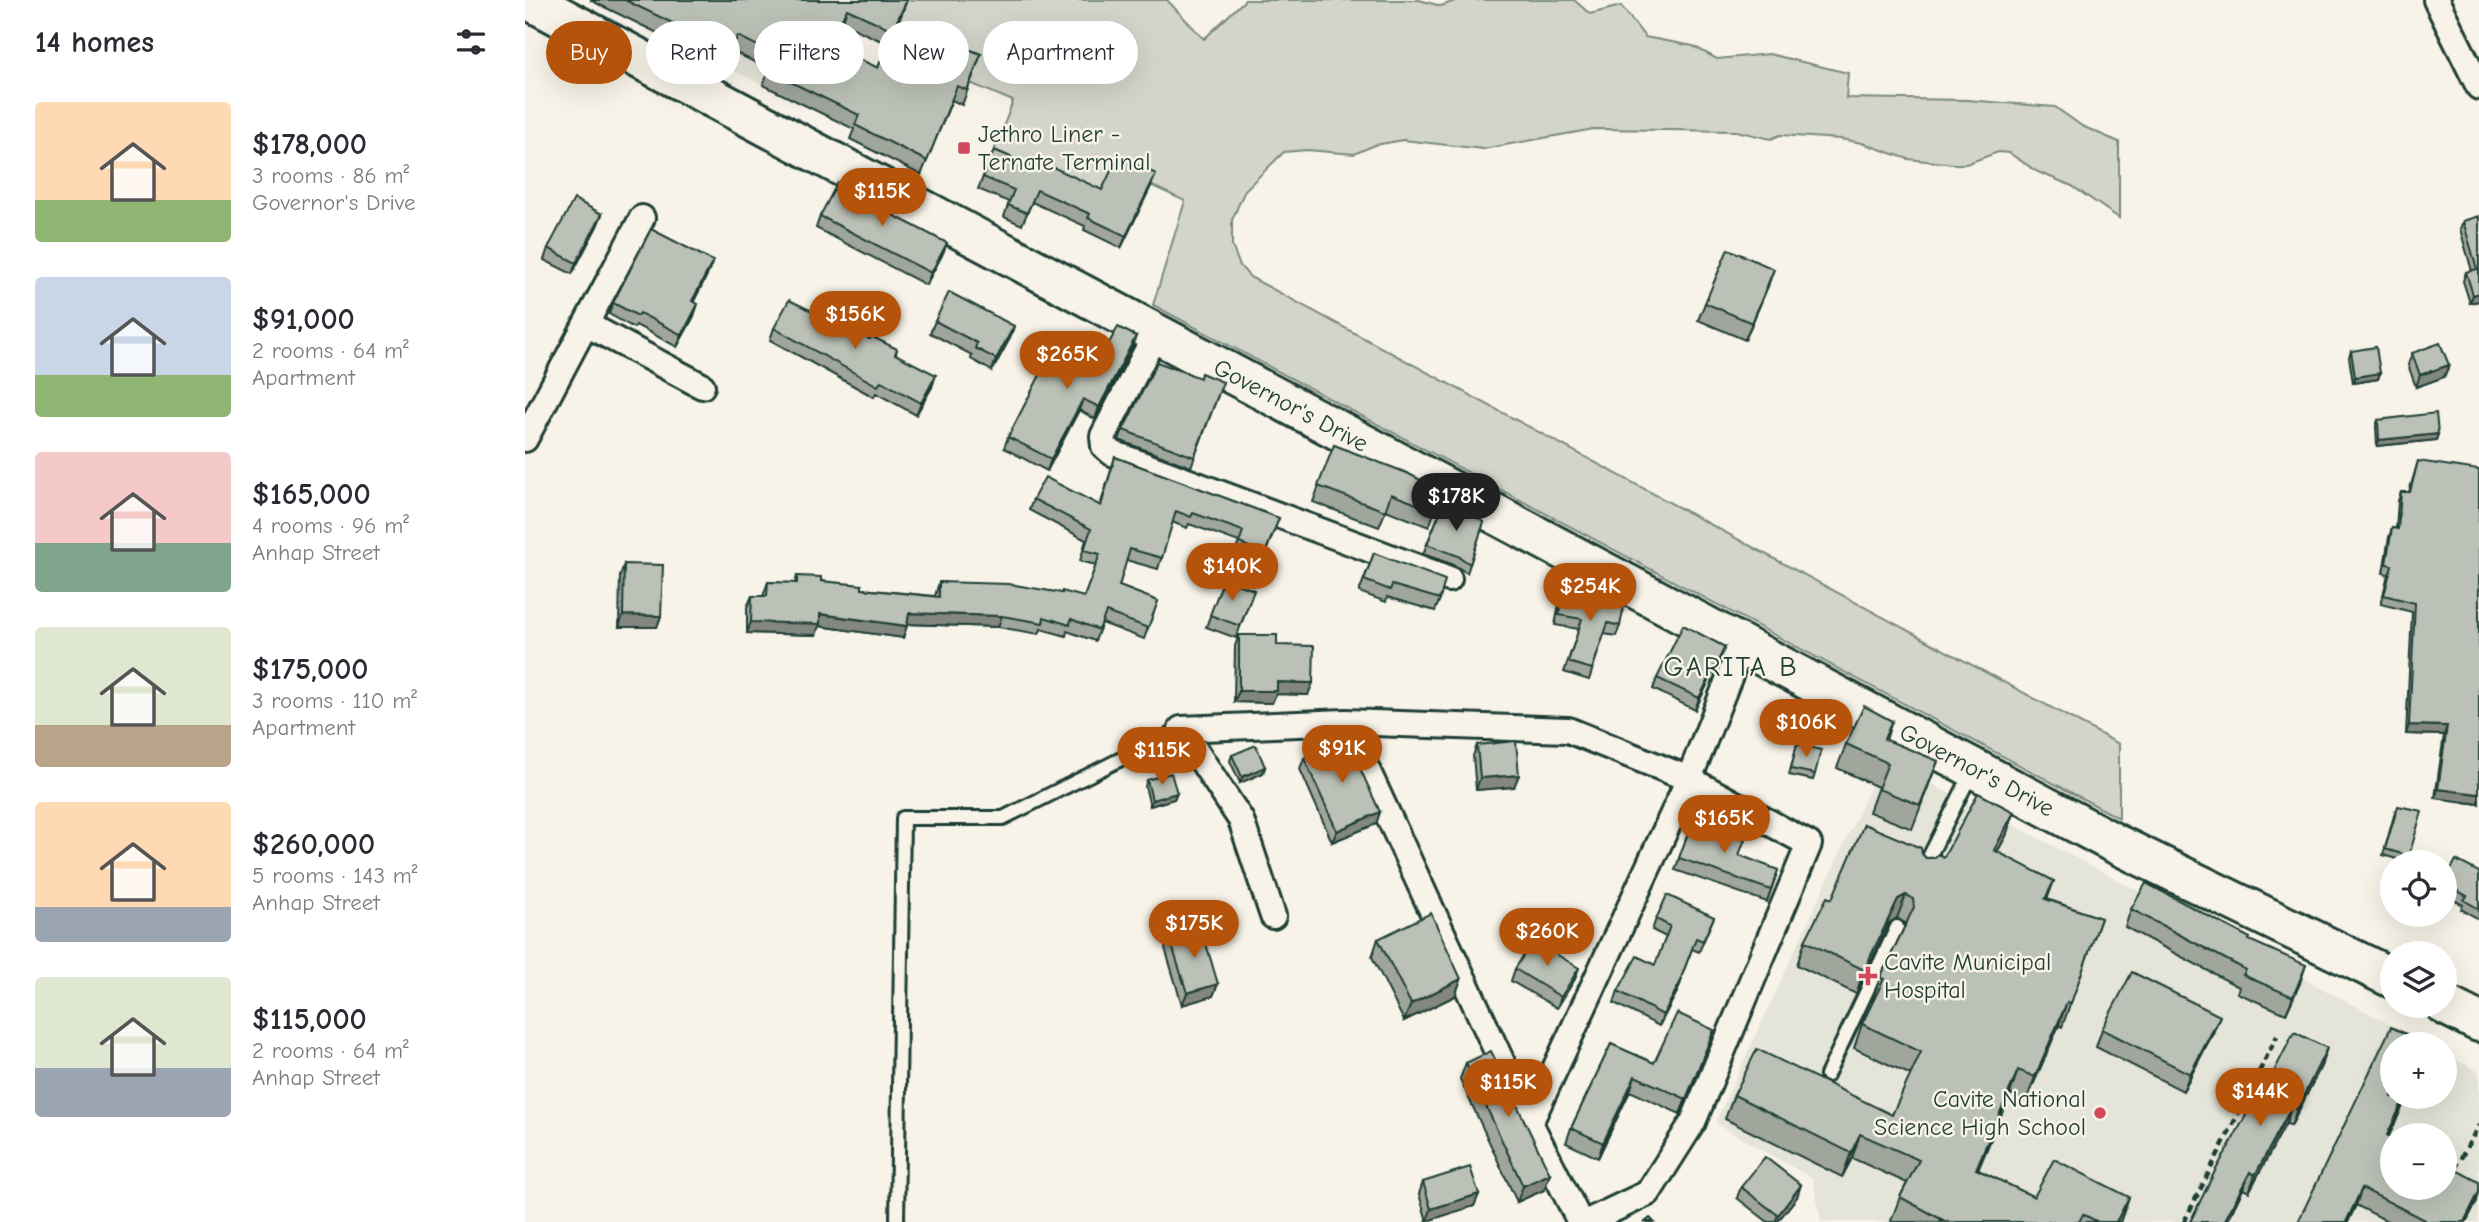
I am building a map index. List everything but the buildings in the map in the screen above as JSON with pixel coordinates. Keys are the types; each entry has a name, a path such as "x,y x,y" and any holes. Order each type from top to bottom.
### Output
{"main road":[{"name":"Governor's Drive","path":"529,0 2114,843 2380,972"},
{"path":"2457,1011 2479,1022"}],"street":[{"path":"2436,0 2479,87"},
{"path":"525,439 642,218"},
{"path":"586,324 702,386"},
{"path":"1156,333 1103,436 1104,446 1112,453 1449,579"},
{"path":"1530,1123 1689,779 1742,645"},
{"path":"1345,722 1530,1123 1580,1222"},
{"path":"1181,729 1345,722 1568,730 1689,779 1809,844 1693,1122 1648,1193 1587,1222"},
{"path":"1181,729 1241,820 1273,916"}],"lane":[{"path":"897,1222 903,818 1003,818 1181,729"},
{"path":"1921,874 1973,768"},
{"path":"1827,1074 1897,927"}],"path":[{"path":"2184,1222 2277,1036"},
{"path":"2457,1165 2479,1125"}],"shaded area":[{"path":"905,0 1167,0 1204,39 1245,0 1419,0 1441,6 1458,0 1574,0 1590,14 1621,6 1645,37 1693,46 1717,59 1769,54 1848,73 1846,98 1967,100 2055,107 2082,126 2119,142 2119,218 2072,186 2038,172 2009,153 1998,152 1966,164 1954,164 1908,159 1862,143 1840,139 1780,135 1771,139 1736,131 1594,129 1483,149 1403,140 1375,145 1354,154 1307,150 1284,152 1245,190 1232,220 1232,246 1240,266 1250,277 2119,744 2119,818 1153,305 1185,201 1114,168 1097,203 990,162 1013,101 970,83 976,69 969,66 969,21 899,21"},
{"path":"740,3 777,21 754,21 754,81 740,74 740,21 731,21"},
{"name":"Cavite National Science High School","path":"1883,760 2021,829 2404,1032 2380,1032 2380,1109 2457,1109 2457,1060 2479,1072 2479,1222 1821,1222 1813,1179 1715,1123"}],"place":[{"name":"Jethro Liner - Ternate Terminal","path":"964,148"},
{"name":"Cavite Municipal Hospital","path":"1868,976"},
{"name":"Cavite National Science High School","path":"2100,1113"}],"district":[{"name":"GARITA B","path":"1731,666"}]}
